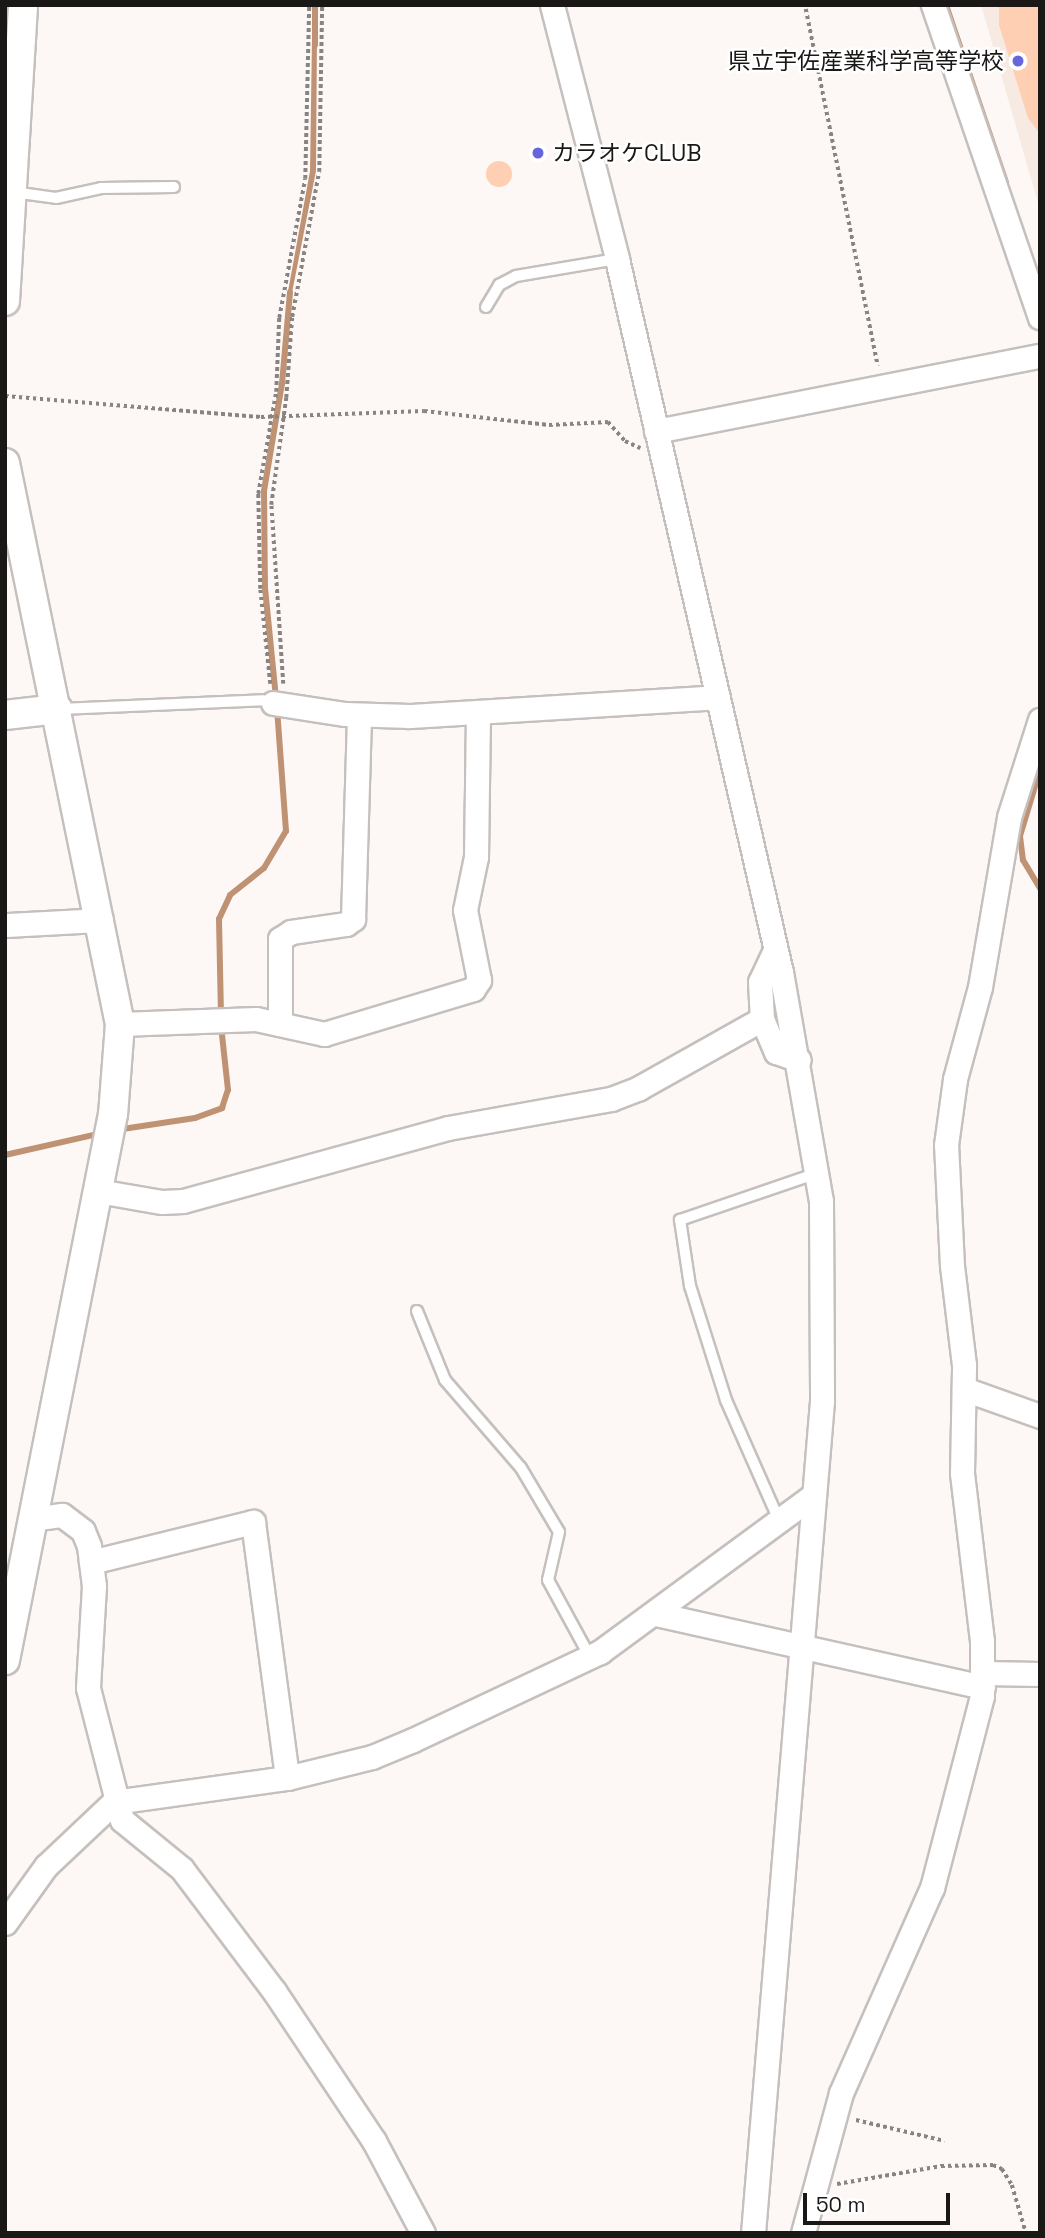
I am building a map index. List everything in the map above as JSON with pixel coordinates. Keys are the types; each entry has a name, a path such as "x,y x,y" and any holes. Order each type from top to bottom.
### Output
{"street":[{"path":"5,301 10,179 23,5"},
{"path":"552,5 617,259 775,950 799,1060 817,1173 823,1361 752,2233"},
{"path":"933,5 1040,317"},
{"path":"658,439 1040,356"},
{"path":"5,463 58,709 120,1024 116,1090 98,1191 5,1660"},
{"path":"274,702 359,715 478,715 717,697"},
{"path":"5,715 58,709"},
{"path":"280,1024 279,939 291,932 346,924 352,919 359,715"},
{"path":"120,1024 256,1019 324,1034 477,985 465,910 477,847 478,715"},
{"path":"803,2233 833,2114 932,1888 984,1680 963,1497 964,1390 947,1209 949,1111 980,987 1009,817 1040,720"},
{"path":"5,925 101,920"},
{"path":"775,950 760,982 762,1019 776,1052 799,1060"},
{"path":"98,1191 162,1202 183,1200 448,1128 611,1099 639,1088 762,1019"},
{"path":"964,1390 1040,1416"},
{"path":"5,1923 61,1850 114,1802 287,1778 372,1757 590,1657 656,1614 778,1518 811,1496"},
{"path":"32,1519 62,1515 83,1531 91,1562 88,1688 114,1802 122,1820 182,1869 274,1991 374,2141 423,2233"},
{"path":"91,1562 253,1522 287,1778"},
{"path":"656,1614 799,1646 984,1680 1040,1674"}],"lane":[{"path":"10,179 56,198 101,188 174,187"},
{"path":"486,307 499,285 516,276 617,259"},
{"path":"58,709 274,702"},
{"path":"778,1518 726,1400 690,1286 680,1220 817,1173"},
{"path":"417,1311 445,1380 521,1468 559,1532 548,1580 590,1657"}],"path":[{"path":"274,702 260,589 258,508 271,417 279,318 305,179 309,5"},
{"path":"274,702 271,524 292,317 320,172 322,5"},
{"path":"806,9 883,388"},
{"path":"5,396 271,417 424,411 549,425 608,422 632,445 658,439"},
{"path":"833,2114 945,2141"},
{"path":"813,2195 835,2184 932,2167 993,2165 1002,2169 1012,2185 1026,2233"}],"shaded area":[{"name":"県立宇佐産業科学高等学校","path":"981,5 1040,5 1040,210 1013,116"},
{"path":"999,5 1040,5 1040,134 1028,118 999,25"},
{"path":"312,37 317,37 316,171 291,298 287,297 310,171"},
{"path":"499,161 508,165 512,174 508,183 499,187 490,183 486,174 490,165"}],"waterway":[{"path":"315,5 315,45"},
{"path":"946,5 1006,182"},
{"path":"276,698 265,588 264,491 282,384 290,292"},
{"path":"221,1015 219,919 230,895 264,868 286,831 277,709"},
{"path":"1040,770 1020,836 1023,860 1040,888"},
{"path":"116,1130 195,1118 222,1108 228,1090 221,1026"},
{"path":"5,1155 102,1133"}],"place":[{"name":"県立宇佐産業科学高等学校","path":"1018,61"},
{"name":"カラオケCLUB","path":"538,153"}]}
